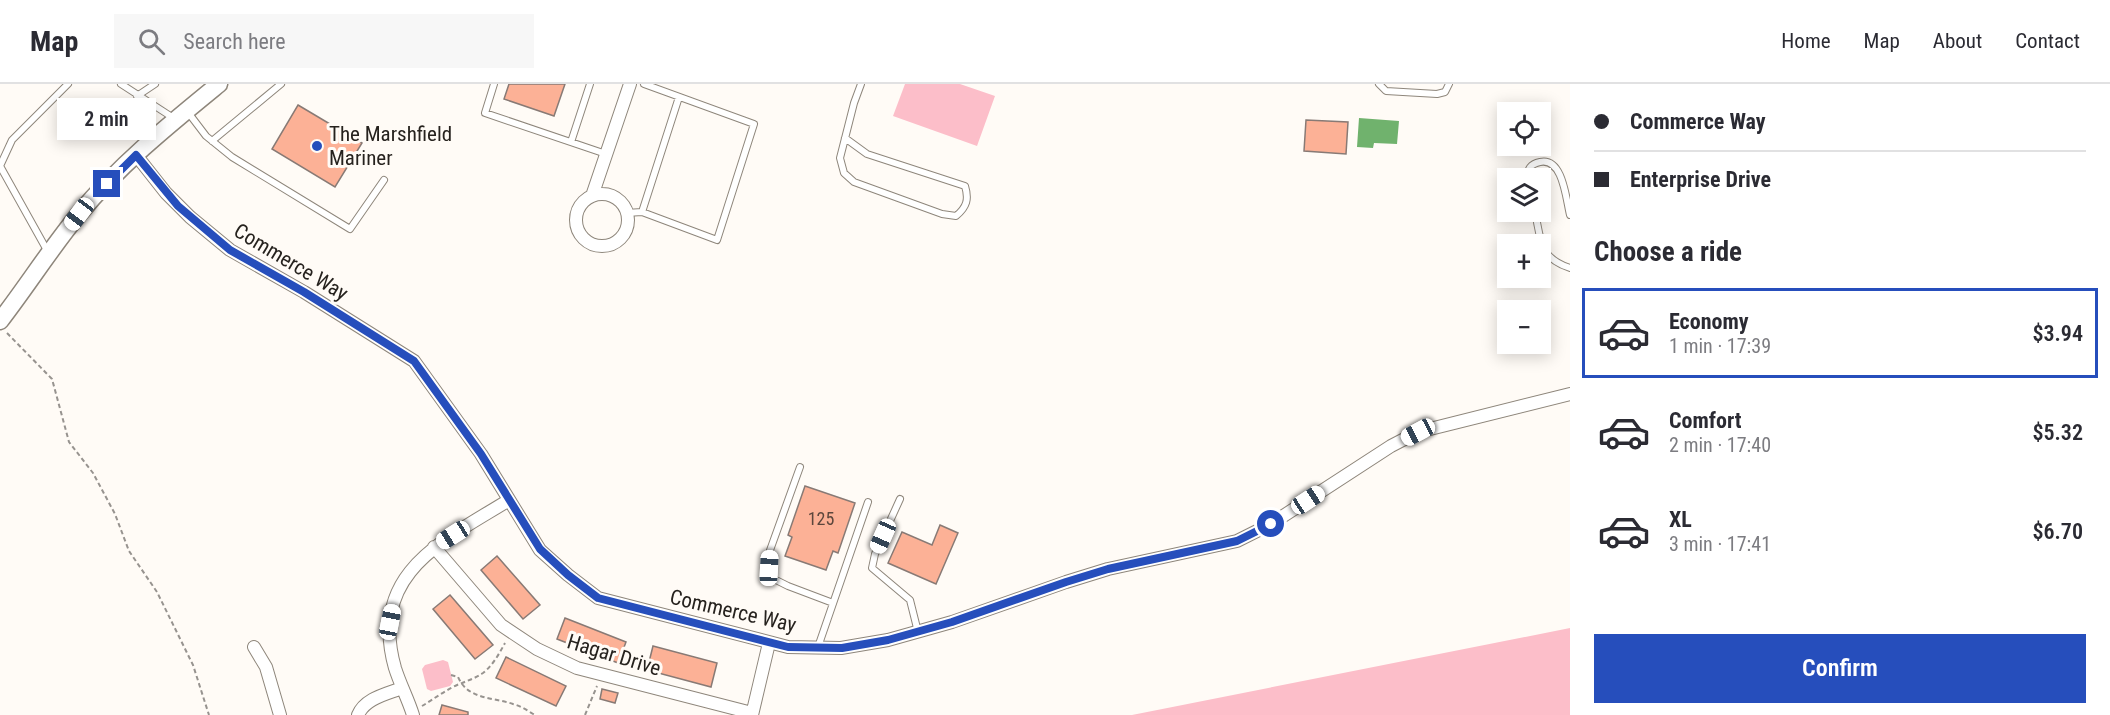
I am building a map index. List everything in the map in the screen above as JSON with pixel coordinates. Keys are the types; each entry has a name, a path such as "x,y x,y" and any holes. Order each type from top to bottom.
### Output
{"street":[{"path":"0,321 86,206 136,155 219,84"},
{"path":"592,196 608,195 616,198 626,213 627,226 619,239 611,244 594,245 586,240 580,234 576,216 579,208 592,196 630,84"},
{"name":"Commerce Way","path":"136,155 166,194 230,250 304,292 414,361 481,454 540,549 598,598 788,647 842,648 888,640 1108,569 1237,541 1271,524 1391,446 1418,432 1570,394"},
{"path":"414,715 402,688 390,645 390,622 394,601 403,581 418,561 434,547 510,500"},
{"name":"Hagar Drive","path":"434,547 501,625 537,649 577,668 752,714"},
{"path":"752,714 769,643"},
{"path":"254,647 267,667 280,715"},
{"path":"358,715 360,710 375,698 402,688"}],"lane":[{"path":"49,255 0,166 12,140 68,84"},
{"path":"111,84 121,85 137,96 181,115 232,157 350,229 384,180"},
{"path":"137,96 155,84"},
{"path":"212,141 281,84"},
{"path":"494,84 485,113 607,154"},
{"path":"571,142 590,84"},
{"path":"626,213 642,212 717,240 754,124 644,84"},
{"path":"845,138 867,154 965,186 968,197 964,209 956,216 942,214 854,182 844,173 840,158 845,138 861,84"},
{"path":"1378,84 1386,90 1437,94 1445,92 1449,84"},
{"path":"642,212 679,97"},
{"path":"1529,168 1533,164 1545,161 1554,164 1559,170 1570,215"},
{"path":"1537,222 1544,251 1550,259 1570,268"},
{"path":"800,467 770,553 769,568 774,579 833,603"},
{"path":"900,499 875,554 872,568 909,600 918,632"},
{"path":"817,648 868,502"}],"path":[{"path":"0,326 52,379 69,442 93,473 115,514 129,551 157,592 193,665 209,715"},
{"path":"424,715 422,706 460,683 473,680 492,664 512,632"},
{"path":"585,715 600,674"},
{"path":"451,675 458,677 460,683 478,696 511,703 535,715"}],"shaded area":[{"path":"905,84 960,84 995,96 977,146 893,116"},
{"path":"1359,118 1399,121 1397,144 1374,143 1373,148 1357,147"},
{"path":"1570,628 1570,715 1132,715"},
{"path":"443,660 448,662 453,682 450,686 431,691 427,689 422,669 425,665"}],"building":[{"path":"509,84 565,84 554,116 504,99"},
{"name":"The Marshfield Mariner","path":"298,105 362,143 335,187 272,149"},
{"path":"1306,120 1348,122 1346,154 1304,151"},
{"path":"805,486 855,503 838,553 833,551 826,570 785,556 792,537 788,535"},
{"path":"940,525 958,533 936,584 888,563 902,532 932,545"},
{"path":"497,556 540,605 523,619 481,570"},
{"path":"450,595 493,645 475,659 433,609"},
{"path":"565,618 626,642 618,663 557,639"},
{"path":"653,646 717,663 711,687 647,670"},
{"path":"506,657 566,686 556,706 496,678"},
{"path":"602,689 618,693 615,703 600,699"},
{"path":"442,705 468,712 468,715 439,715"}],"place":[{"name":"The Marshfield Mariner","path":"317,146"}],"route":[{"path":"107,184 136,155 166,194 230,250 304,292 414,361 481,454 540,549 598,598 788,647 842,648 888,640 952,622 1108,569 1237,541 1271,524"}]}
